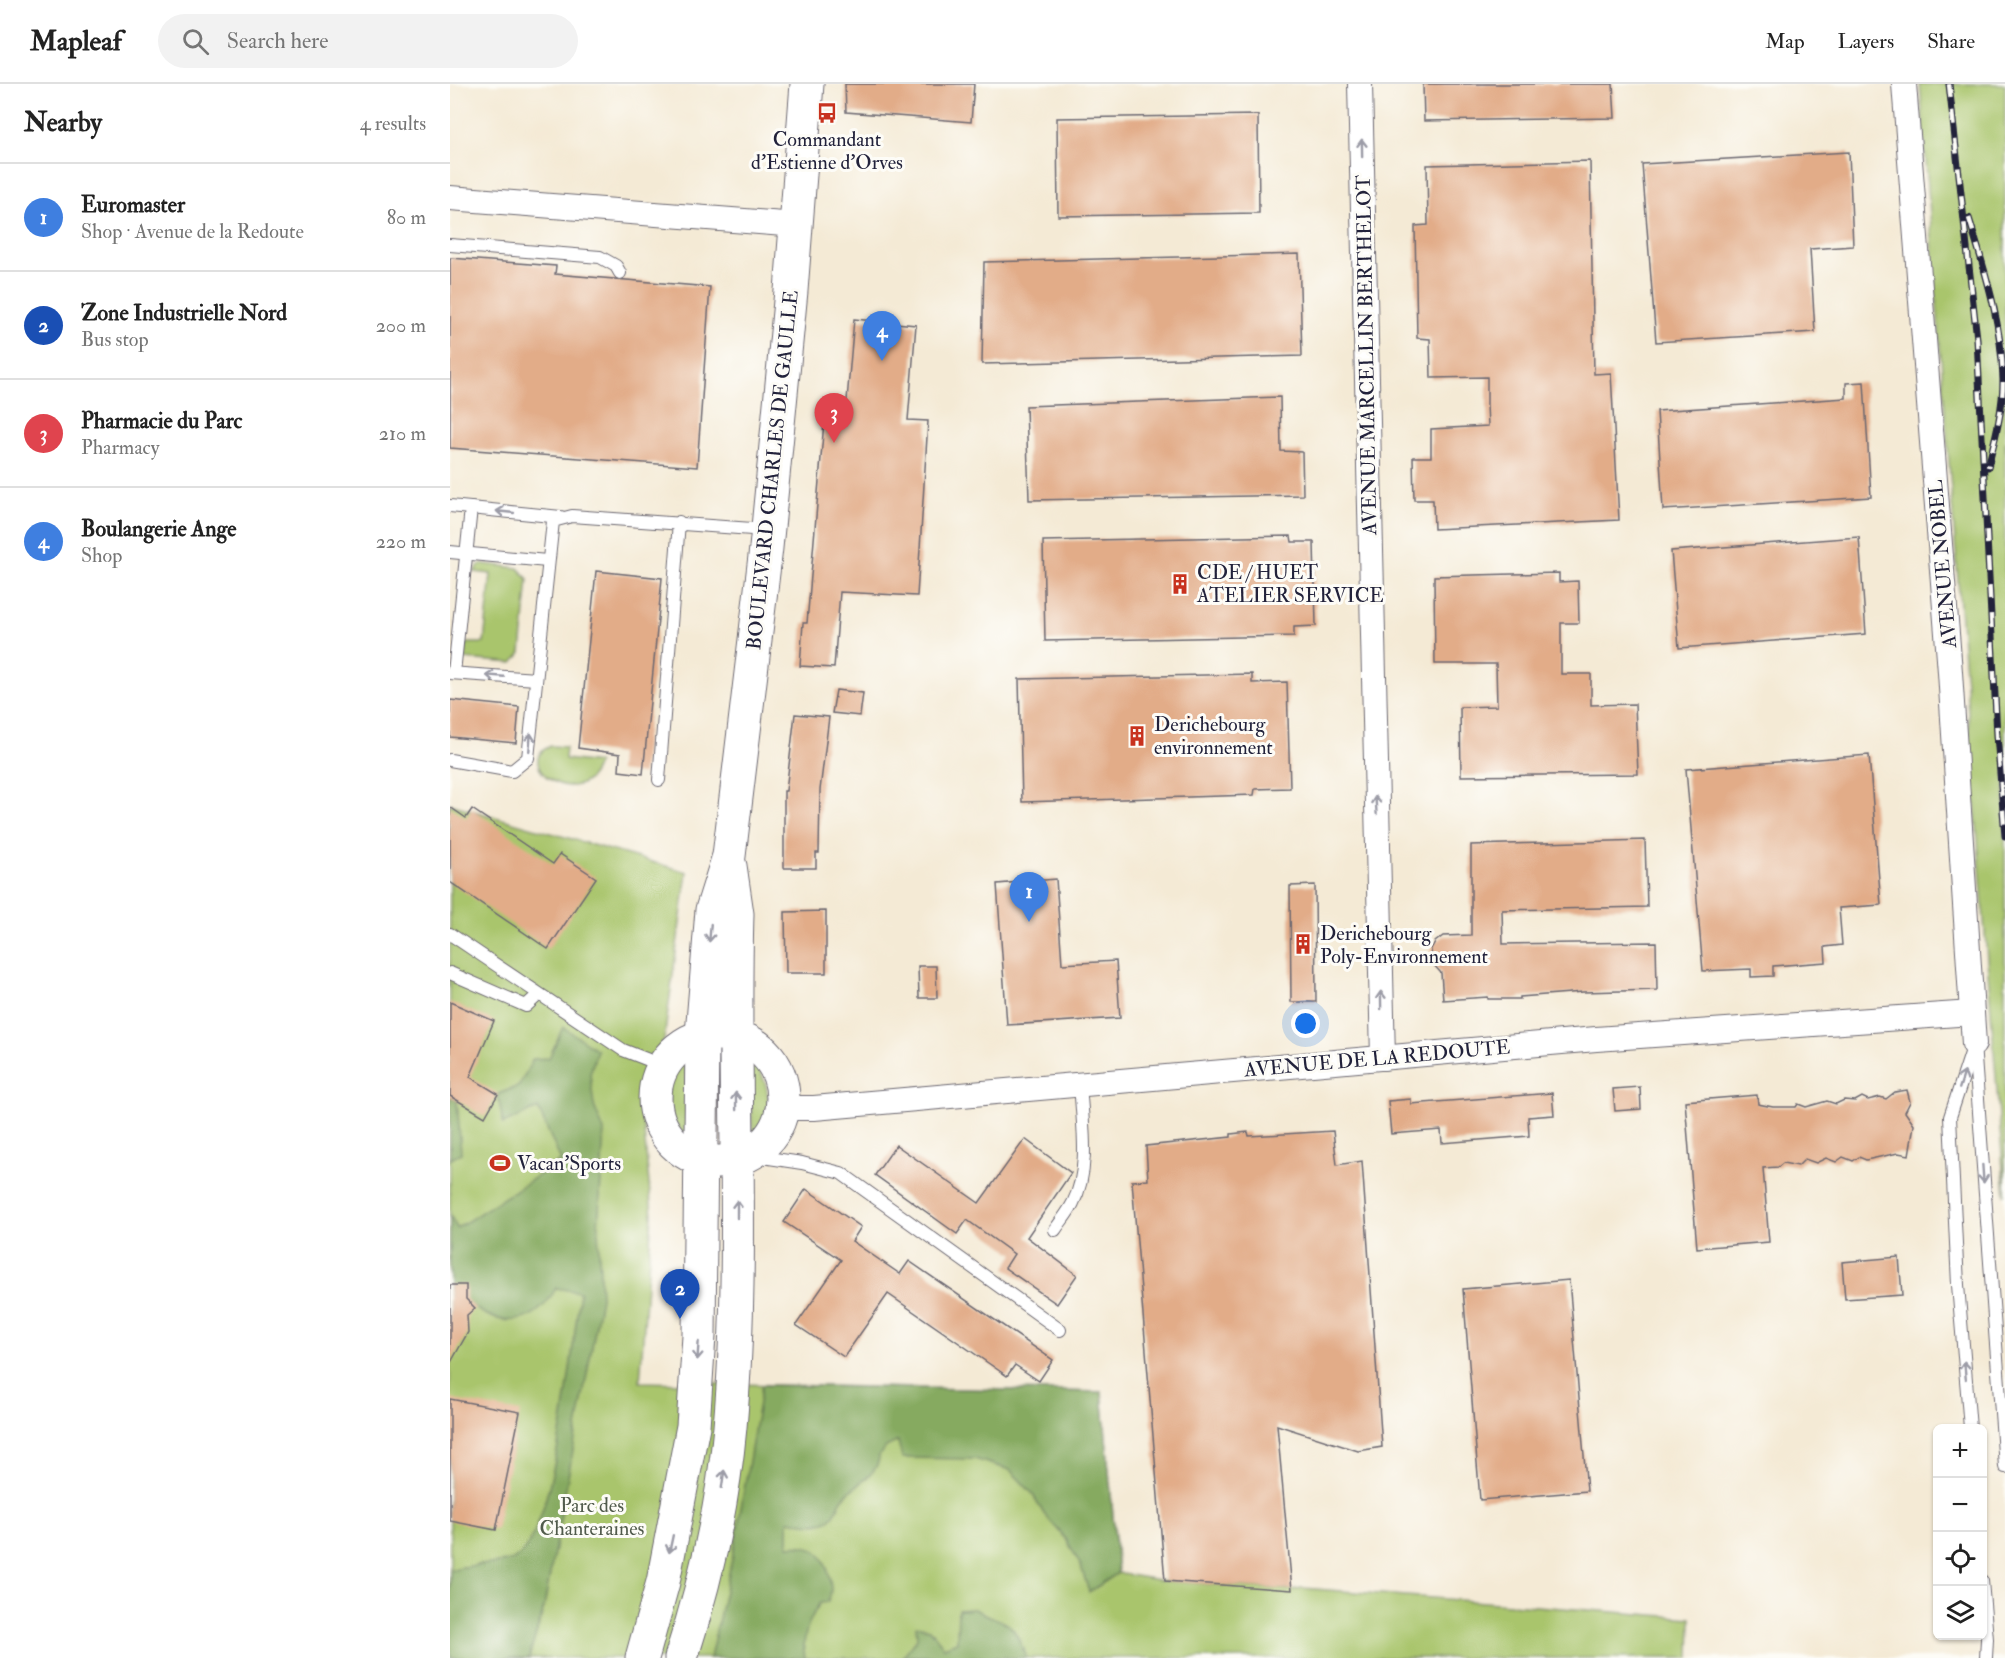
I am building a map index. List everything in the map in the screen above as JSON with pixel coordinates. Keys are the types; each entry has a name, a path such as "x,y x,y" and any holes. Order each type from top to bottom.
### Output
{"main road":[{"name":"BOULEVARD CHARLES DE GAULLE","path":"642,1658 663,1582 693,1426 699,1336 702,1035 712,910 729,856 768,530 797,225 807,84"},
{"name":"BOULEVARD CHARLES DE GAULLE","path":"681,1658 691,1627 720,1500 730,1429 736,1335 742,1157 735,1035 737,914 729,856"},
{"path":"702,1035 735,1035 750,1042 767,1056 778,1074 783,1108 774,1130 763,1144 742,1157 717,1162 702,1159 677,1146 662,1128 655,1105 655,1091 664,1066 674,1052 702,1035"}],"street":[{"name":"AVENUE MARCELLIN BERTHELOT","path":"1360,84 1383,1058"},
{"name":"AVENUE NOBEL","path":"1904,84 1950,672 1974,1044"},
{"path":"450,198 797,225"},
{"name":"AVENUE DE LA REDOUTE","path":"783,1108 814,1108 1596,1039 1972,1013"}],"lane":[{"path":"450,245 600,257 616,266 620,273"},
{"path":"450,506 561,517 679,522 768,530"},
{"path":"471,508 452,673 536,680"},
{"path":"450,760 512,771 521,767 528,759 550,528 553,521 561,517"},
{"path":"659,780 679,522"},
{"path":"450,552 547,561"},
{"path":"450,934 622,1050 664,1066"},
{"path":"450,974 526,1006 538,995"},
{"path":"1970,1424 1958,1285 1950,1117 1974,1044"},
{"path":"1974,1044 2005,1467"},
{"path":"1055,1230 1073,1203 1079,1187 1084,1149 1080,1083"},
{"path":"742,1157 802,1163 841,1173 1060,1330"},
{"path":"1983,1586 1986,1658"}],"green space":[{"path":"1920,84 2005,84 2005,1195"},
{"path":"479,565 518,568 528,579 521,653 513,663 465,659 467,643 484,643 491,574 474,572"},
{"path":"551,746 566,747 565,759 598,763 590,778 578,785 565,785 552,781 543,773 538,763 540,754"},
{"name":"Parc des Chanteraines","path":"450,804 687,872 664,1040 642,1073 641,1100 652,1215 640,1382 1102,1392 1118,1573 1165,1581 1292,1590 1302,1588 1691,1618 1690,1658 450,1658"},
{"path":"563,1027 597,1050 590,1074 594,1106 604,1131 598,1228 601,1298 544,1607 529,1658 450,1658 450,1570 513,1560 528,1545 540,1517 560,1437 580,1292 556,1288 541,1309 522,1319 511,1321 488,1316 476,1309 450,1289 450,1215 457,1228 561,1161 538,1108 503,1124 498,1094 519,1086 533,1059 549,1058"},
{"path":"686,1058 686,1134 684,1134 672,1117 668,1095 672,1074"},
{"path":"750,1060 763,1076 768,1097 765,1118 752,1134"},
{"path":"450,1096 457,1100 461,1153 450,1160"},
{"path":"762,1385 1102,1392 1118,1573 1089,1592 1081,1566 1066,1539 1044,1514 1032,1493 1010,1470 975,1459 902,1458 898,1441 886,1447 879,1455 875,1469 846,1495 832,1518 814,1524 788,1521 788,1546 805,1546 817,1552 825,1563 830,1579 831,1593 828,1602 820,1603 807,1629 804,1643 805,1658 710,1658 733,1555"},
{"path":"974,1609 1008,1624 1017,1635 1026,1658 903,1656 917,1638 916,1626 930,1629 944,1647 957,1642 958,1610"}],"building":[{"path":"845,84 974,84 971,122 846,112"},
{"path":"1423,84 1613,84 1615,118 1424,121"},
{"path":"1258,115 1259,213 1058,216 1057,118"},
{"path":"1849,152 1853,246 1810,249 1815,332 1656,342 1642,164"},
{"path":"1590,161 1594,374 1611,373 1619,520 1434,529 1433,500 1414,500 1413,457 1431,457 1431,429 1488,426 1487,377 1431,378 1430,339 1417,338 1415,226 1428,225 1427,165"},
{"path":"1299,254 1302,356 982,364 984,262"},
{"path":"450,258 556,266 555,274 710,287 697,467 450,448"},
{"path":"854,319 916,325 908,420 928,421 917,596 840,592 834,668 800,666 803,623 807,623 825,410 846,412"},
{"path":"1864,382 1871,497 1663,510 1657,411 1846,398 1846,383"},
{"path":"1280,397 1281,451 1302,452 1303,495 1029,500 1026,406"},
{"name":"CDE / HUET ATELIER SERVICE","path":"1291,536 1292,542 1314,542 1316,626 1294,627 1294,636 1045,641 1043,541"},
{"path":"1859,537 1866,634 1679,648 1671,551"},
{"path":"596,571 662,578 643,774 619,771 620,754 578,748"},
{"path":"1559,573 1559,582 1578,581 1579,623 1561,623 1561,674 1591,674 1591,705 1635,704 1638,774 1461,776 1460,707 1497,706 1496,664 1435,664 1434,576"},
{"name":"Derichebourg environnement","path":"1252,674 1252,683 1287,682 1290,788 1255,789 1254,795 1022,802 1019,679"},
{"path":"836,690 863,693 860,716 832,713"},
{"path":"450,700 519,707 516,743 450,737"},
{"path":"795,714 829,717 820,790 819,853 816,853 816,868 784,868 784,791 786,791"},
{"path":"1869,755 1881,905 1839,908 1842,945 1825,947 1826,962 1773,966 1773,976 1751,977 1751,969 1703,971 1686,769"},
{"path":"450,807 466,818 472,809 553,864 560,854 596,878 548,949 450,882"},
{"path":"1645,840 1647,907 1502,910 1503,944 1656,942 1657,990 1583,992 1520,997 1520,999 1488,999 1488,997 1443,1000 1441,973 1432,963 1431,949 1435,942 1443,936 1471,935 1471,845"},
{"path":"1056,879 1062,964 1116,961 1120,1018 1007,1025 997,884"},
{"name":"Derichebourg Poly-Environnement","path":"1315,885 1316,1002 1291,1002 1290,886"},
{"path":"826,911 826,973 786,973 785,912"},
{"path":"918,966 936,966 937,998 919,998"},
{"path":"450,1002 494,1021 470,1077 498,1094 485,1117 450,1096"},
{"path":"1640,1087 1641,1109 1615,1111 1613,1089"},
{"path":"1907,1090 1910,1102 1905,1112 1914,1125 1909,1155 1898,1153 1866,1160 1859,1157 1853,1161 1843,1157 1836,1162 1826,1158 1816,1163 1805,1159 1798,1166 1783,1163 1778,1167 1763,1168 1769,1242 1697,1248 1685,1101 1757,1095 1758,1104 1773,1107 1796,1107 1798,1104 1806,1107 1827,1101 1836,1104 1844,1100 1855,1101 1862,1097 1868,1100 1880,1097 1886,1099 1895,1092"},
{"path":"1552,1093 1554,1115 1528,1117 1529,1136 1442,1143 1441,1130 1391,1134 1388,1101 1411,1099 1411,1104"},
{"path":"1333,1131 1337,1165 1362,1161 1382,1447 1358,1451 1277,1425 1292,1590 1165,1581 1132,1181 1148,1180 1146,1146 1231,1137 1231,1134 1248,1132 1249,1136"},
{"path":"1025,1139 1071,1173 1027,1237 1077,1275 1057,1304 1005,1268 1014,1254 967,1220 957,1234 875,1175 896,1145 979,1203"},
{"path":"806,1189 861,1227 852,1241 900,1274 909,1261 1053,1360 1039,1381 1015,1365 1007,1376 888,1294 844,1357 796,1325 841,1260 784,1222"},
{"path":"1899,1257 1902,1295 1845,1299 1842,1262"},
{"path":"1569,1280 1587,1491 1480,1500 1463,1289"},
{"path":"450,1285 466,1285 466,1299 475,1308 467,1315 468,1332 450,1364"},
{"path":"450,1399 520,1412 496,1530 450,1521"}],"railway":[{"path":"1949,84 1977,339 1997,735 2005,836"},
{"path":"1969,218 1992,298 2002,359 2002,402 1988,467"}],"place":[{"name":"Commandant d'Estienne d'Orves","path":"827,113"},
{"name":"Boulangerie Ange","path":"882,361"},
{"name":"Pharmacie du Parc","path":"834,443"},
{"name":"CDE / HUET ATELIER SERVICE","path":"1180,584"},
{"name":"Derichebourg environnement","path":"1137,736"},
{"name":"Euromaster","path":"1029,922"},
{"name":"Derichebourg Poly-Environnement","path":"1303,944"},
{"name":"Vacan'Sports","path":"500,1163"},
{"name":"Zone Industrielle Nord","path":"680,1319"}]}
